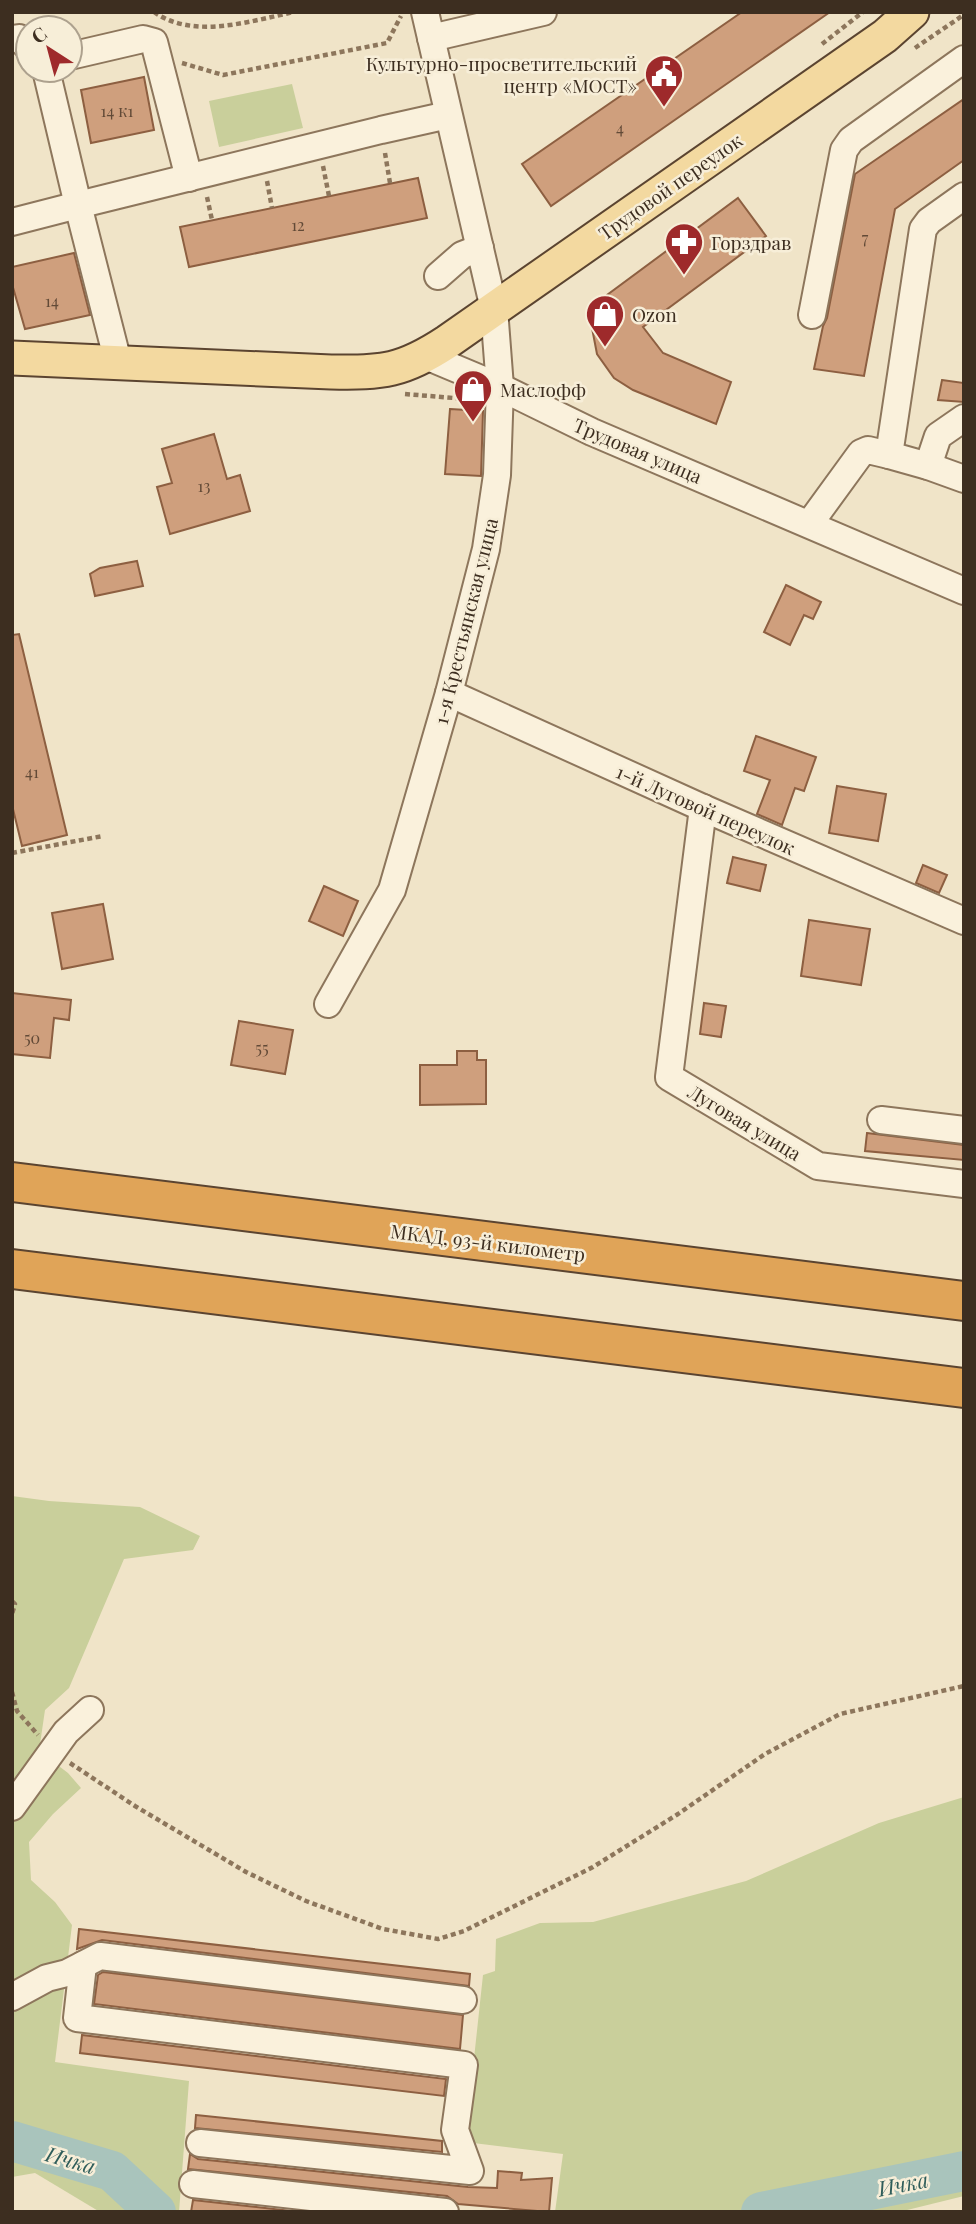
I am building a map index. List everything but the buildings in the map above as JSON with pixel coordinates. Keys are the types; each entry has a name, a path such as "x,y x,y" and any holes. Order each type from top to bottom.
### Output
{"highway":[{"name":"МКАД, 93-й километр","path":"12,1182 964,1301"},
{"path":"12,1269 964,1388"}],"main road":[{"name":"Трудовой переулок","path":"426,356 885,36 912,12"},
{"path":"12,358 370,373 400,368 426,356"}],"street":[{"name":"1-я Крестьянская улица","path":"328,1004 392,890 449,693 486,549 497,475 500,387 494,309 425,12"},
{"path":"431,38 543,12"},
{"path":"84,53 143,39 154,42 189,178"},
{"path":"812,315 844,150 851,140 964,59"},
{"path":"49,84 118,362"},
{"path":"12,222 381,130 448,116"},
{"path":"889,455 923,229 929,221 964,196"},
{"path":"438,276 462,255 480,248"},
{"name":"Трудовая улица","path":"426,356 500,387 592,432 964,591"},
{"path":"928,466 938,436 964,418"},
{"path":"810,523 861,453 869,450 964,479"},
{"name":"1-й Луговой переулок","path":"449,693 703,808 964,921"},
{"name":"Луговая улица","path":"703,808 669,1077 818,1166 964,1184"},
{"path":"881,1120 964,1130"},
{"path":"12,1807 66,1732 90,1710"},
{"path":"12,1997 47,1978 67,1973 100,1956 463,2000"},
{"path":"83,1965 77,2018 464,2065 455,2130 471,2171 200,2143"},
{"path":"372,2208 378,2161"},
{"path":"194,2185 372,2208 445,2212"}],"path":[{"path":"154,12 181,25 203,26 246,22 294,12"},
{"path":"175,61 223,75 387,43 403,12"},
{"path":"381,130 390,183"},
{"path":"12,853 103,836"},
{"path":"12,1601 15,1604 12,1614"},
{"path":"12,1692 17,1711 52,1751 135,1806 246,1872 306,1901 383,1929 438,1939 464,1931 593,1867 678,1814 765,1754 840,1714 964,1686"}],"green space":[{"path":"292,84 303,128 219,147 209,101"},
{"path":"12,1496 140,1507 200,1536 193,1550 124,1559 69,1688 45,1710 39,1751 68,1773 81,1788 53,1814 29,1842 31,1880 55,1902 72,1925 55,2062 189,2081 179,2212 100,2212 35,2173 12,2177"},
{"path":"964,1797 964,2196 899,2212 555,2212 563,2154 465,2142 483,1975 495,1971 496,1939 540,1923 593,1922 746,1881 879,1823"}],"waterway":[{"name":"Ичка","path":"12,2141 112,2171 156,2212"},
{"name":"Ичка","path":"761,2212 964,2171"}],"place":[{"name":"Культурно-просветительский центр «МОСТ»","path":"664,108"},
{"name":"Горздрав","path":"684,276"},
{"name":"Ozon","path":"605,348"},
{"name":"Маслофф","path":"473,423"}]}
